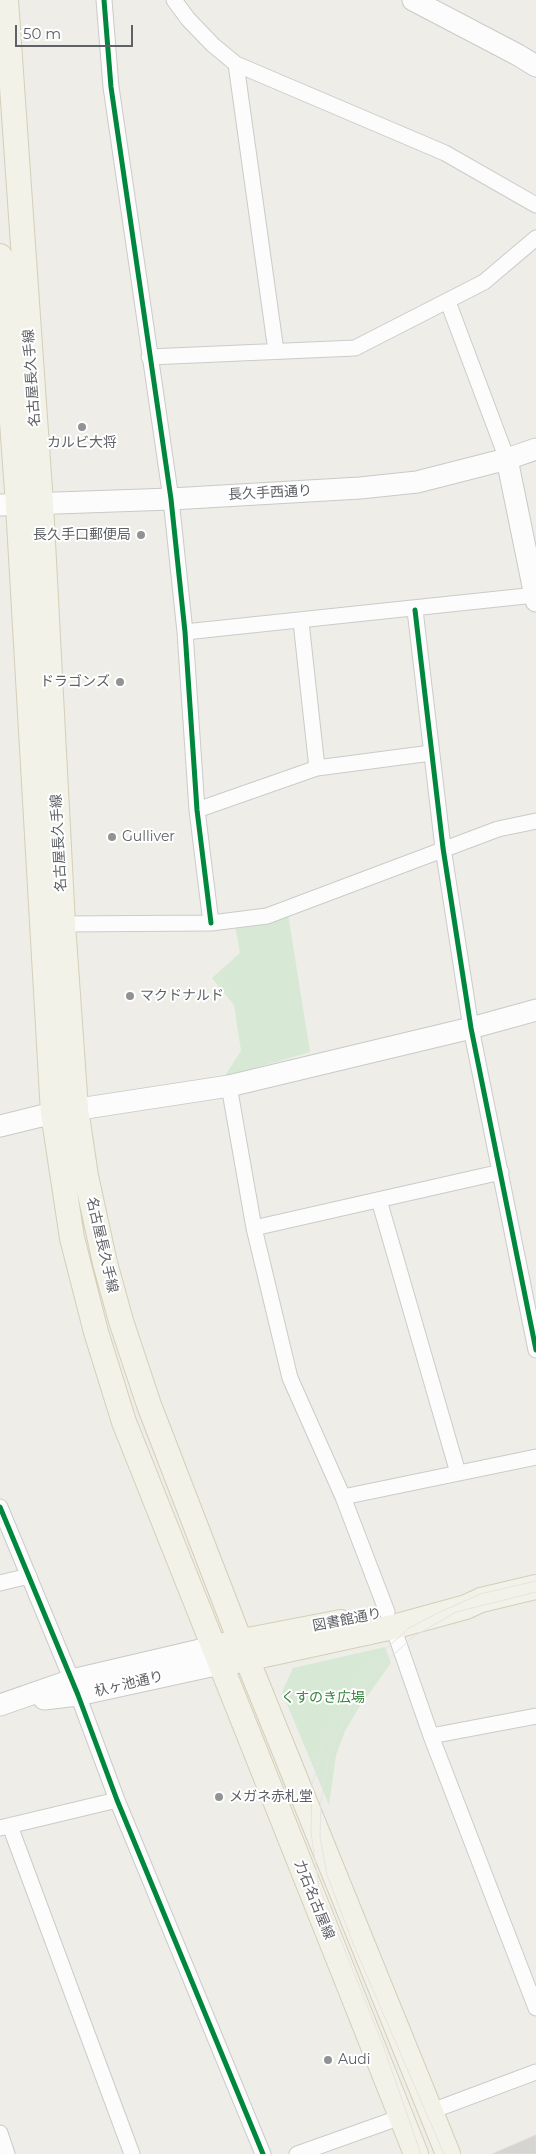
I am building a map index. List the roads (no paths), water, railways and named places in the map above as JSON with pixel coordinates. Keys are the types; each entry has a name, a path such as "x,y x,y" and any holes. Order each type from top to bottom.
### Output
{"main road":[{"name":"名古屋長久手線","path":"6,0 20,505 41,931 53,1113 72,1238 96,1332 124,1422 216,1656"},
{"name":"名古屋長久手線","path":"0,256 20,505 63,924 76,1109 94,1212 121,1321 149,1405 244,1650"},
{"name":"図書館通り","path":"216,1656 390,1619 466,1607 481,1600 536,1587"},
{"name":"力石名古屋線","path":"244,1650 448,2154"},
{"name":"力石名古屋線","path":"216,1656 416,2154"}],"street":[{"path":"104,0 111,87 171,499 186,632 197,810 211,923"},
{"path":"174,0 188,19 213,45 236,64 445,153 536,205"},
{"path":"413,0 536,66"},
{"path":"236,64 276,350"},
{"path":"149,357 355,348 484,282 536,238"},
{"path":"186,632 536,597 507,459 448,302"},
{"name":"長久手西通り","path":"20,505 171,499 360,488 417,482 507,459 536,449"},
{"path":"414,610 443,848 471,1028 536,1350"},
{"path":"301,622 317,768"},
{"path":"197,810 317,768 432,753"},
{"path":"63,924 211,923 268,916 443,848 498,829 536,821"},
{"path":"0,1126 53,1113 230,1086 471,1028 536,1010"},
{"path":"230,1086 254,1228 290,1378 343,1497 390,1619 431,1736 536,2008"},
{"path":"254,1228 501,1172"},
{"path":"379,1200 458,1473"},
{"path":"343,1497 536,1457"},
{"path":"0,1506 75,1688 117,1800 264,2154"},
{"path":"0,1583 28,1576"},
{"name":"杁ヶ池通り","path":"3,1705 216,1656"},
{"path":"431,1736 535,1717"},
{"path":"117,1800 5,1827 132,2154"},
{"path":"430,2112 536,2072"},
{"path":"297,2154 401,2117"},
{"path":"0,2133 7,2154"}],"tram line":[{"path":"421,2154 383,2045 319,1886 311,1833 312,1785 324,1741 352,1687 378,1656 409,1628 440,1612 480,1594 536,1581"},
{"path":"444,2154 354,1946 327,1875 320,1837 321,1801 330,1750 354,1700 383,1664 413,1637 456,1612 536,1592"}],"place":[{"name":"カルビ大将","path":"82,427"},
{"name":"長久手口郵便局","path":"141,535"},
{"name":"ドラゴンズ","path":"120,682"},
{"name":"Gulliver","path":"112,837"},
{"name":"マクドナルド","path":"130,996"},
{"name":"メガネ赤札堂","path":"219,1797"},
{"name":"Audi","path":"328,2060"}],"park label":[{"name":"くすのき広場","path":"323,1698"}]}
